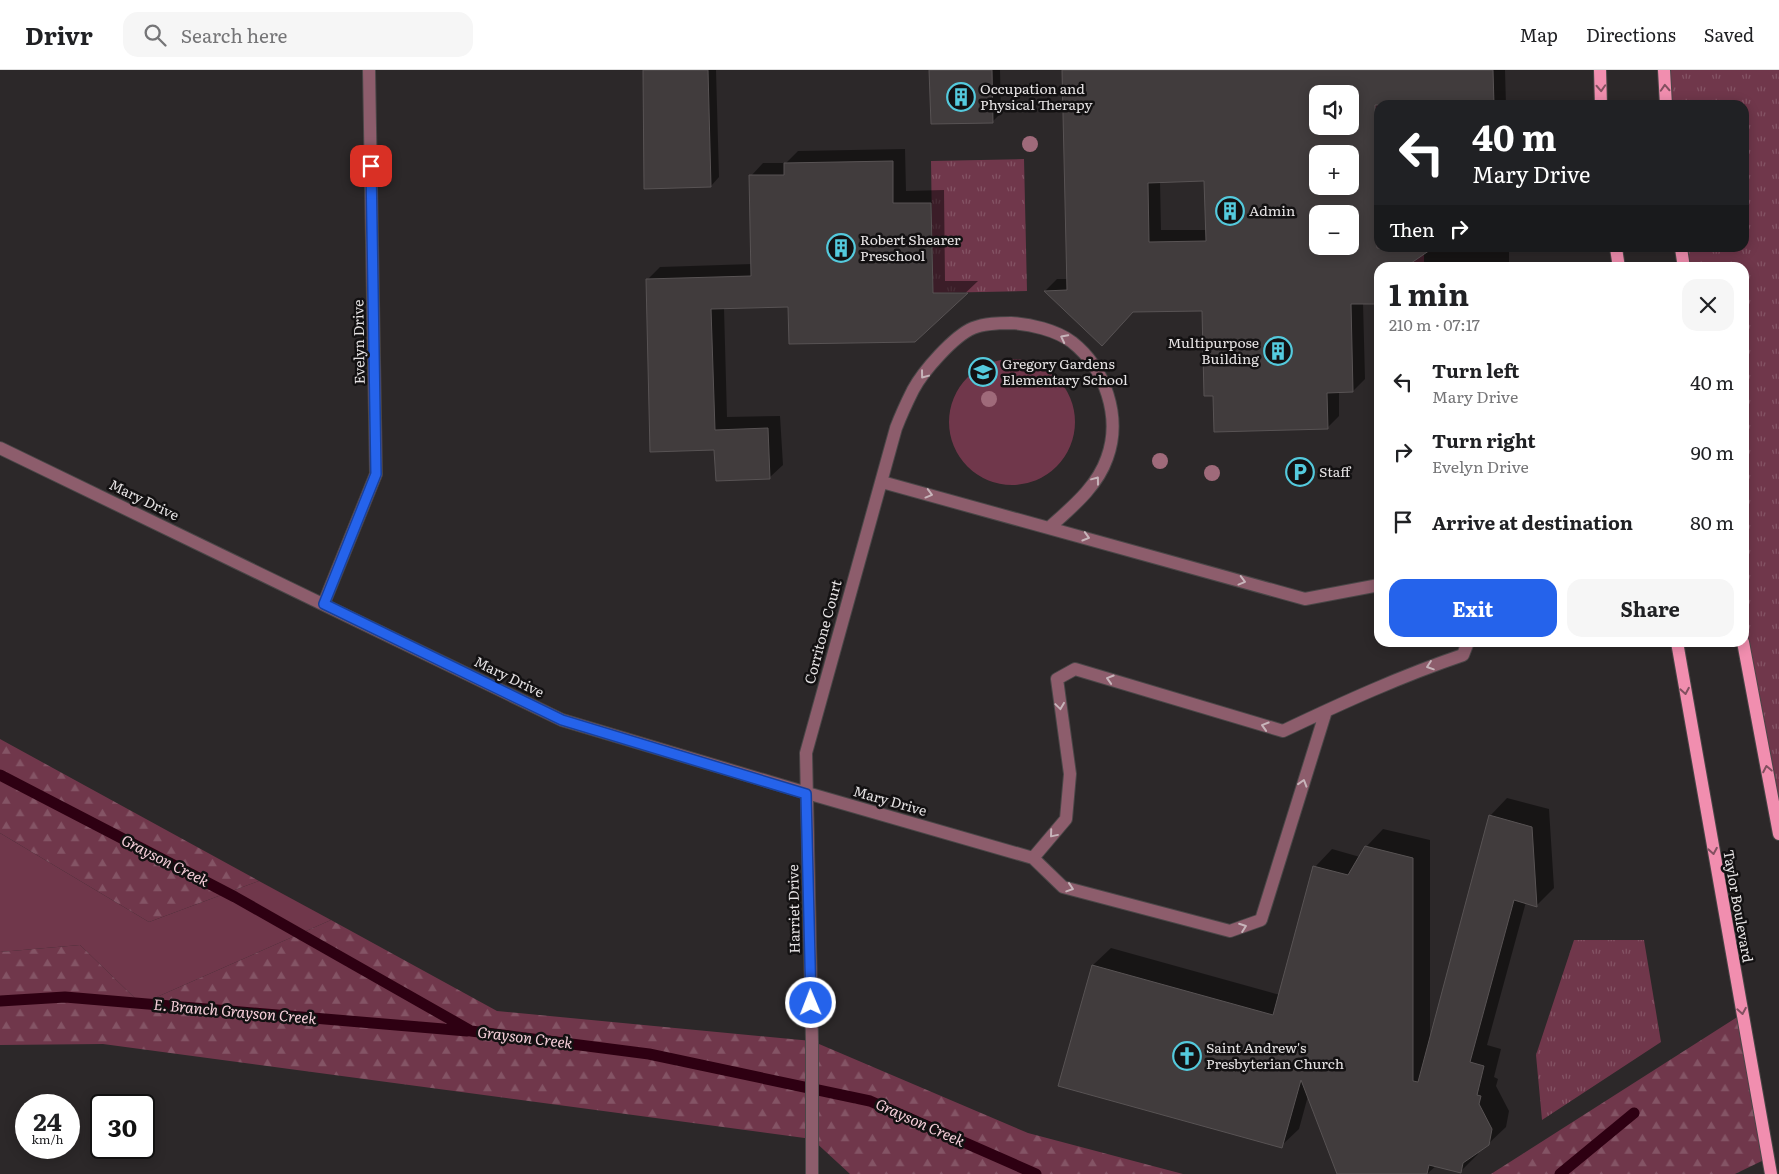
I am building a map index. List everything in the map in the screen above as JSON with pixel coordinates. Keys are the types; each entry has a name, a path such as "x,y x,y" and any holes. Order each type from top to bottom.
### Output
{"main road":[{"path":"1600,70 1602,100"},
{"path":"1664,70 1666,100"},
{"name":"Taylor Boulevard","path":"1678,647 1771,1174"},
{"path":"1744,647 1779,834"}],"street":[{"name":"Evelyn Drive","path":"324,604 376,474 369,70"},
{"name":"Corritone Court","path":"806,794 806,752 896,428 914,388 934,362 952,343 973,328 997,323 1024,324 1047,330 1070,341 1088,357 1099,373 1106,389 1113,423 1108,456 1101,473 1080,500 1050,527"},
{"name":"Mary Drive","path":"0,448 562,720 806,794 1033,858"},
{"path":"882,482 1305,598 1374,586"},
{"path":"1326,710 1261,920 1230,931 1063,887 1033,858 1066,819 1070,774 1056,679 1075,669 1284,731 1326,710 1419,670 1463,655 1466,647"},
{"name":"Harriet Drive","path":"806,794 812,1041 812,1174"}],"green space":[{"path":"1374,70 1378,100 1375,100"},
{"path":"1664,70 1779,70 1779,836 1745,647 1749,647 1749,262 1683,262 1682,252 1749,252 1749,100 1666,100"},
{"path":"1024,159 1027,291 933,293 931,161"},
{"path":"1377,252 1424,252 1424,262 1378,262"},
{"path":"1012,359 1036,363 1057,377 1071,398 1075,422 1071,446 1057,467 1036,481 1012,485 988,481 967,467 953,446 949,422 953,398 967,377 988,363"},
{"path":"0,739 259,881 149,922 0,833"},
{"path":"0,833 149,922 259,881 331,920 141,1004 80,945 0,952"},
{"path":"331,920 497,1011 812,1041 1028,1133 1183,1174 850,1174 812,1139 103,1044 0,1045 0,952 80,945 141,1004"},
{"path":"1574,940 1644,940 1661,1042 1542,1120 1536,1055"},
{"path":"1742,1014 1768,1158 1735,1174 1491,1174"}],"building":[{"path":"643,70 708,70 711,187 644,189"},
{"name":"Occupation and Physical Therapy","path":"929,70 992,70 993,123 931,124"},
{"path":"1062,70 1493,70 1494,100 1374,100 1374,252 1427,252 1413,262 1374,262 1374,304 1351,304 1353,392 1327,393 1328,429 1214,432 1213,396 1204,396 1202,311 1133,312 1102,346 1044,291 1067,290","holes":["1204,181 1206,241 1149,242 1148,183"]},
{"name":"Robert Shearer Preschool","path":"893,161 893,203 931,203 933,293 968,293 915,342 789,344 788,307 711,309 715,430 768,428 770,479 716,481 714,450 650,452 646,279 751,276 749,175 784,175 784,163"},
{"path":"1489,815 1532,827 1537,907 1514,900 1470,1062 1484,1066 1477,1095 1481,1096 1479,1104 1492,1129 1489,1145 1463,1163 1461,1173 1429,1165 1427,1174 1337,1174 1301,1080 1282,1148 1058,1086 1092,965 1273,1015 1313,866 1348,875 1365,846 1413,858 1413,1081 1418,1082"}],"waterway":[{"name":"Grayson Creek","path":"0,775 235,897 471,1031 649,1054 870,1101 1036,1174"},
{"name":"E. Branch Grayson Creek","path":"0,1001 65,997 467,1031"},
{"name":"Grayson Creek","path":"1560,1174 1634,1113"}],"place":[{"name":"Occupation and Physical Therapy","path":"961,97"},
{"name":"Admin","path":"1230,211"},
{"name":"Robert Shearer Preschool","path":"841,248"},
{"name":"Multipurpose Building","path":"1278,351"},
{"name":"Gregory Gardens Elementary School","path":"983,372"},
{"name":"Staff","path":"1300,472"},
{"name":"Saint Andrew's Presbyterian Church","path":"1187,1056"}],"route":[{"path":"371,166 376,474 324,604 562,720 806,794 811,1003"}]}
